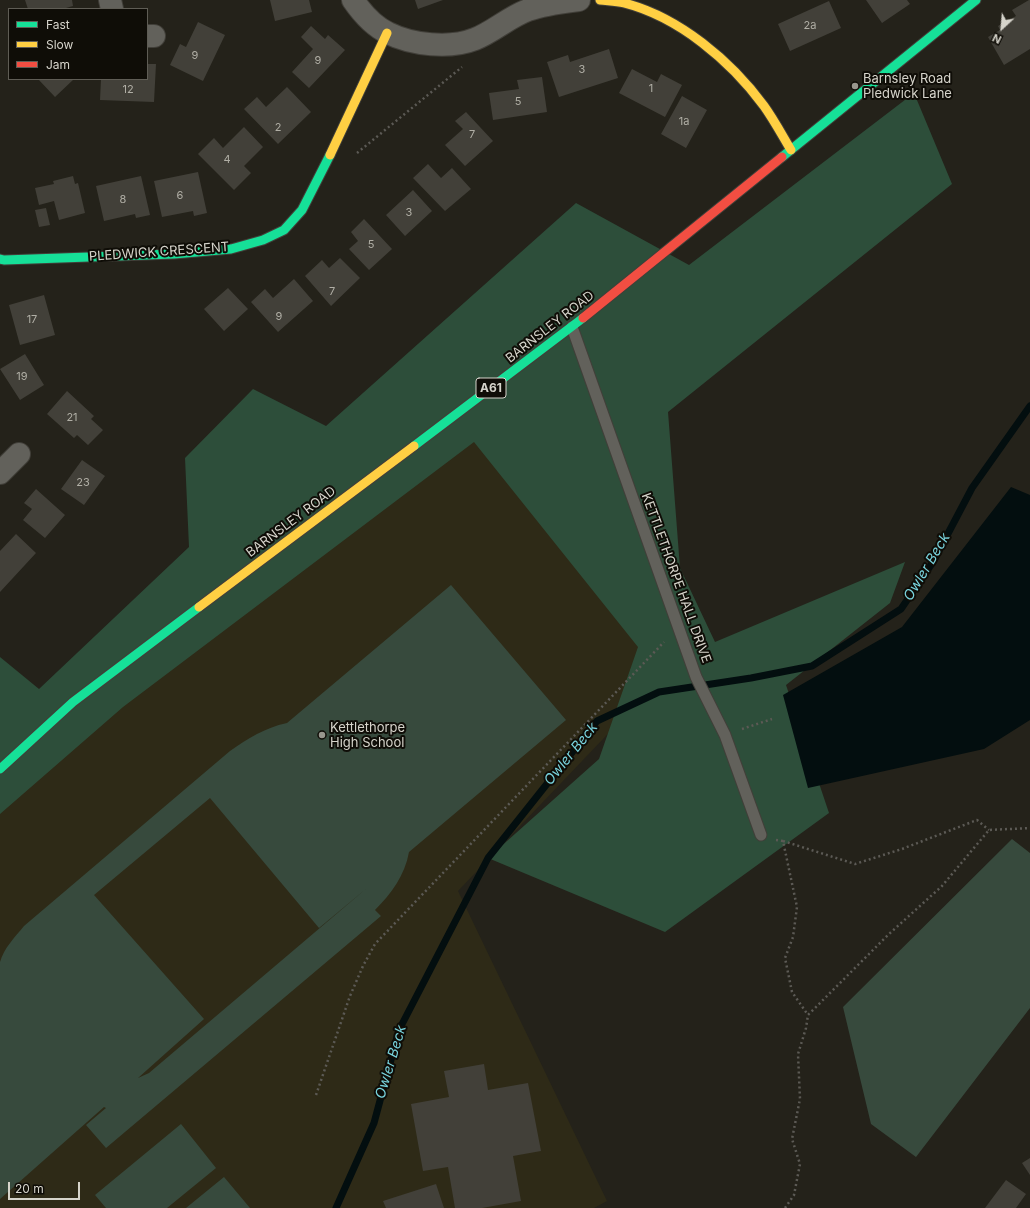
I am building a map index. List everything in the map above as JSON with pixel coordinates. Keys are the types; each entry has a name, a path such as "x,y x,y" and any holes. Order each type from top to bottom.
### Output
{"main road":[{"path":"600,0 624,2 657,15 696,37 734,72 764,106 791,150"},
{"name":"BARNSLEY ROAD","path":"0,769 73,702 572,327 976,0"},
{"name":"PLEDWICK CRESCENT","path":"0,259 174,254 231,249 263,240 284,230 302,210 387,33"}],"street":[{"path":"353,0 365,16 387,33 415,43 446,45 474,40 528,10 567,1"},
{"path":"0,473 19,454"}],"lane":[{"name":"KETTLETHORPE HALL DRIVE","path":"572,327 696,677 725,735 761,835"}],"path":[{"path":"334,146 352,157 468,62 474,40"},
{"path":"316,1095 350,996 363,966 375,944 678,628"},
{"path":"725,735 772,719"},
{"path":"761,835 855,864 902,849 977,820 989,830 1030,828"},
{"path":"785,1208 794,1195 800,1164 792,1139 800,1099 798,1054 806,1028 808,1015 889,934 942,886 989,830"},
{"path":"783,841 797,907 793,937 785,958 792,992 808,1015"}],"shaded area":[{"name":"Kettlethorpe High School","path":"572,327 687,651 458,891 607,1201 594,1208 0,1208 0,769"},
{"path":"1011,487 1030,495 1030,720 984,749 808,788 783,695 902,627"}],"green space":[{"path":"914,93 952,184 668,412 680,568 715,642 905,562 890,603 786,685 829,813 665,932 488,858 599,759 638,647 474,442 123,707 0,814 0,657 39,689 189,547 185,458 253,389 326,426 576,203 689,265"},
{"path":"451,585 566,720 409,852 401,876 375,910 381,916 106,1148 86,1125 106,1108 104,1107 0,1199 0,962 7,947 24,926 230,751 257,734 287,723","holes":["210,798 319,928 367,888 149,1073 138,1078 204,1019 94,895"]},
{"path":"1012,839 1030,853 1030,1008 916,1157 871,1124 843,1007"},
{"path":"181,1124 216,1168 167,1208 106,1208 95,1195"},
{"path":"224,1177 250,1208 186,1208"}],"building":[{"path":"25,0 72,0 73,6 66,8 28,8"},
{"path":"270,0 309,0 312,12 275,21"},
{"path":"415,0 443,0 418,9"},
{"path":"866,0 907,0 910,4 882,23"},
{"path":"1029,0 1030,49 1004,65 988,37 1000,30 998,26 1016,16 1012,10"},
{"path":"829,1 841,28 790,51 778,24"},
{"path":"198,22 225,35 203,81 170,65 180,44 186,47"},
{"path":"311,26 325,39 328,35 345,50 309,88 292,72 313,49 301,37"},
{"path":"609,49 618,78 559,97 547,62 568,55 570,62"},
{"path":"148,64 156,64 154,102 100,100 101,80 148,80"},
{"path":"632,69 657,82 661,74 682,85 665,117 619,93"},
{"path":"542,77 547,112 493,120 489,93 519,89 517,80"},
{"path":"39,80 73,80 55,97"},
{"path":"287,87 311,112 278,144 244,109 257,97 266,107"},
{"path":"682,96 707,110 686,148 661,134"},
{"path":"466,112 493,141 465,166 445,145 463,129 455,121"},
{"path":"244,127 263,147 244,166 251,173 234,190 198,154 214,138 223,148"},
{"path":"428,164 441,178 452,168 471,189 445,211 413,178"},
{"path":"198,172 207,213 194,216 193,211 162,217 154,181"},
{"path":"73,176 75,184 78,183 85,213 59,220 54,201 39,205 35,188 54,184 53,181"},
{"path":"141,176 150,215 136,218 135,214 104,221 96,186"},
{"path":"413,190 432,211 405,236 386,215"},
{"path":"46,208 50,225 39,227 35,210"},
{"path":"364,219 392,249 369,270 349,249 358,241 351,232"},
{"path":"340,258 360,278 331,306 305,276 322,260 329,268"},
{"path":"294,279 313,301 278,332 251,302 265,289 273,298"},
{"path":"228,288 248,309 224,331 204,309"},
{"path":"44,295 55,335 20,345 9,305"},
{"path":"25,354 44,385 20,400 0,369"},
{"path":"67,391 94,416 91,419 103,430 88,445 77,435 74,438 47,414"},
{"path":"82,460 105,476 84,505 61,489"},
{"path":"36,489 65,515 45,538 23,520 32,509 24,503"},
{"path":"16,534 36,553 0,592 0,551"},
{"path":"484,1064 488,1090 528,1083 541,1151 513,1156 521,1201 482,1208 455,1208 448,1167 423,1171 411,1104 449,1097 444,1071"},
{"path":"1030,1158 1030,1175 1022,1163"},
{"path":"1006,1180 1026,1194 1016,1208 985,1208"},
{"path":"436,1184 444,1208 386,1208 383,1201"}],"waterway":[{"name":"Owler Beck","path":"336,1208 374,1123 399,1030 488,858 597,721 659,692 751,678 812,666 901,609 933,562 972,488 1030,406"}],"traffic: fast":[{"path":"782,157 976,0"},
{"path":"0,259 174,254 231,249 263,240 284,230 302,210 330,155"},
{"path":"414,446 583,318"},
{"path":"0,769 73,702 199,607"}],"traffic: slow":[{"path":"600,0 621,2 664,19 684,30 720,57 751,89 768,111 791,150"},
{"path":"330,155 387,33"},
{"path":"199,607 414,446"}],"traffic: jam":[{"path":"583,318 782,157"}],"place":[{"name":"Barnsley Road Pledwick Lane","path":"855,86"},
{"name":"Kettlethorpe High School","path":"322,735"}]}
